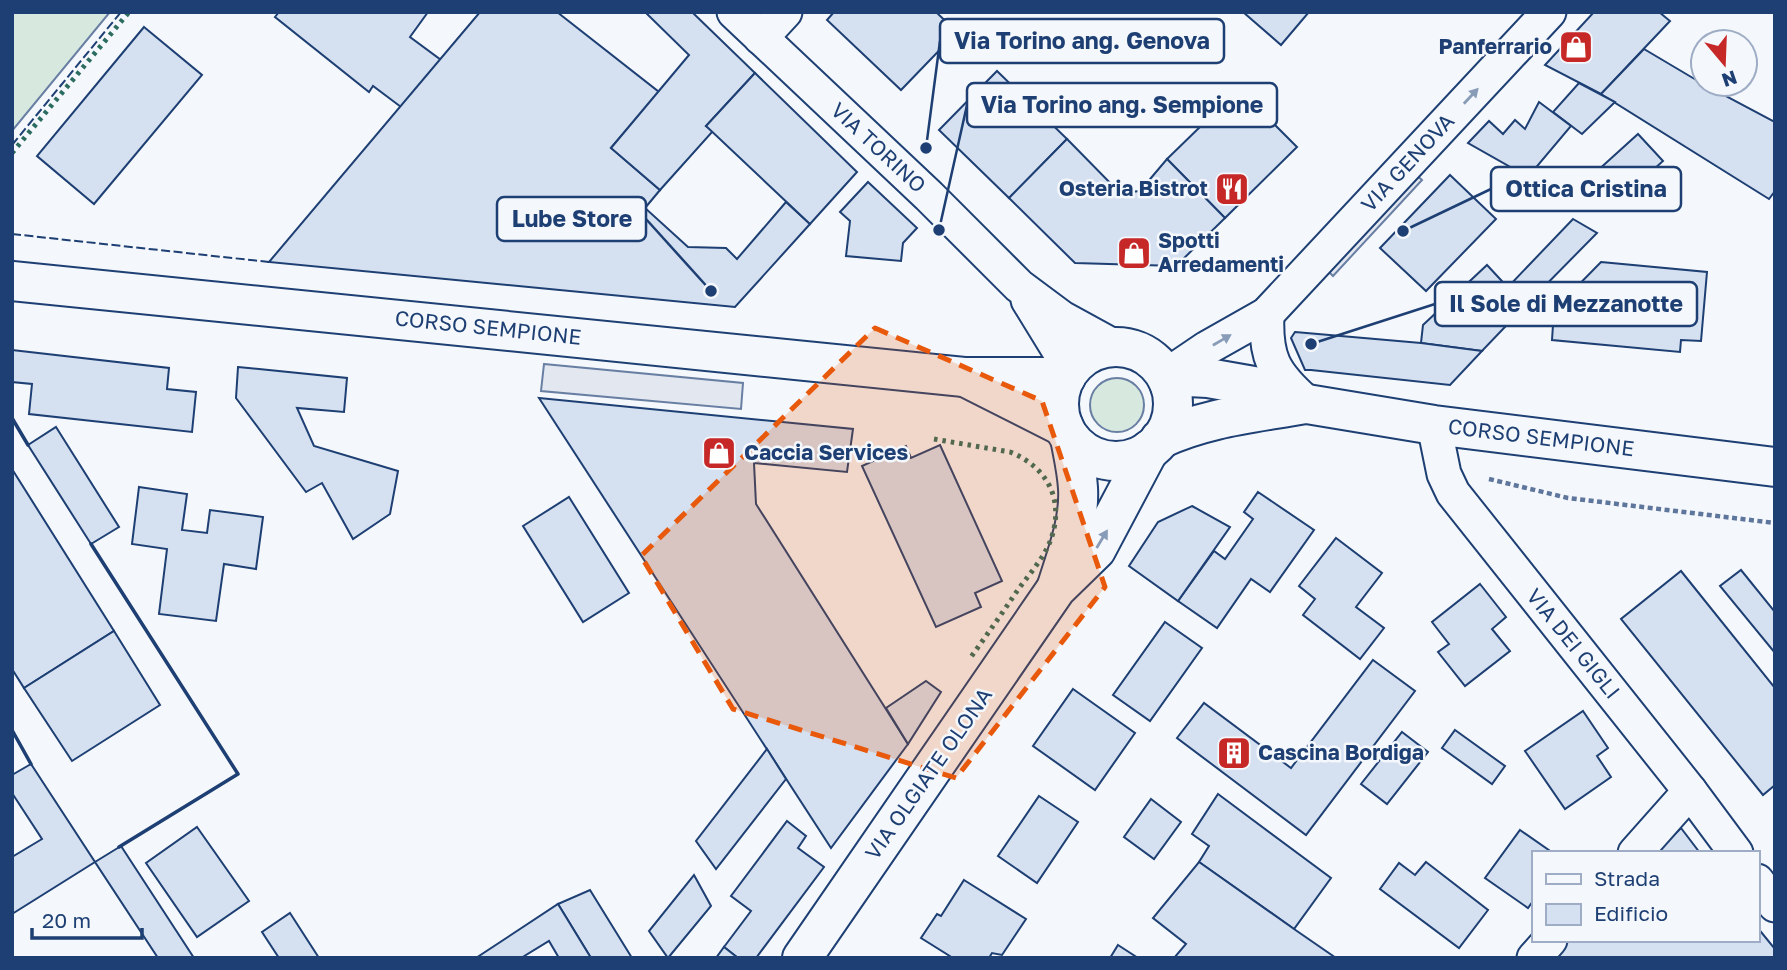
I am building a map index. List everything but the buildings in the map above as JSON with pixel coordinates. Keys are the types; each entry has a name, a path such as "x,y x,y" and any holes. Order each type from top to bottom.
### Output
{"main road":[{"name":"CORSO SEMPIONE","path":"12,281 964,377 1068,373"},
{"path":"1067,432 1059,403 1068,373 1085,356 1115,347 1130,349 1157,364 1168,381 1173,399 1168,426 1155,444"},
{"name":"CORSO SEMPIONE","path":"964,377 1067,432 1080,449 1104,459 1118,461 1133,458 1185,428 1208,421 1307,404"},
{"name":"CORSO SEMPIONE","path":"1168,381 1188,377 1208,378 1271,389 1307,404 1434,425 1775,467"},
{"name":"VIA OLGIATE OLONA","path":"1056,589 1071,540 1078,503 1076,471 1067,432"},
{"name":"VIA OLGIATE OLONA","path":"802,958 1056,589 1096,550 1155,444"}],"street":[{"name":"VIA TORINO","path":"734,12 929,196 1019,286 1062,318 1115,347"},
{"path":"761,38 785,12"},
{"name":"VIA GENOVA","path":"1168,381 1176,369 1267,314 1549,12"},
{"name":"VIA TORINO","path":"1019,286 1068,373"},
{"path":"1267,314 1266,336 1273,366 1307,404"},
{"name":"VIA DEI GIGLI","path":"1434,425 1444,474 1453,492 1735,851"},
{"path":"1637,851 1690,791"},
{"path":"1759,884 1775,905"},
{"path":"1534,958 1548,942"}],"path":[{"path":"1484,478 1568,498 1775,523"}],"highlighted area":[{"path":"875,328 1042,401 1105,587 956,778 733,709 641,556"}],"shaded area":[{"path":"12,12 110,12 12,131"},
{"path":"1414,173 1422,180 1333,276 1325,268"},
{"path":"544,364 743,383 741,409 541,391"},
{"path":"1117,378 1136,386 1144,405 1136,424 1117,432 1098,424 1090,405 1098,386"}],"hedge":[{"path":"12,153 129,12"},
{"path":"934,439 1010,452 1024,459 1044,478 1055,502 1054,529 1046,551 971,657"}],"fence":[{"path":"12,145 121,12"},
{"path":"12,234 269,262"}],"wall":[{"path":"12,418 28,445"},
{"path":"91,544 238,774 119,847"},
{"path":"12,730 31,764"}],"place":[{"name":"Panferrario","path":"1576,47"},
{"name":"Via Torino ang. Genova","path":"926,148"},
{"name":"Osteria Bistrot","path":"1232,189"},
{"name":"Via Torino ang. Sempione","path":"939,230"},
{"name":"Ottica Cristina","path":"1403,231"},
{"name":"Spotti Arredamenti","path":"1134,253"},
{"name":"Lube Store","path":"711,291"},
{"name":"Il Sole di Mezzanotte","path":"1311,344"},
{"name":"Caccia Services","path":"719,453"},
{"name":"Cascina Bordiga","path":"1234,753"}]}
